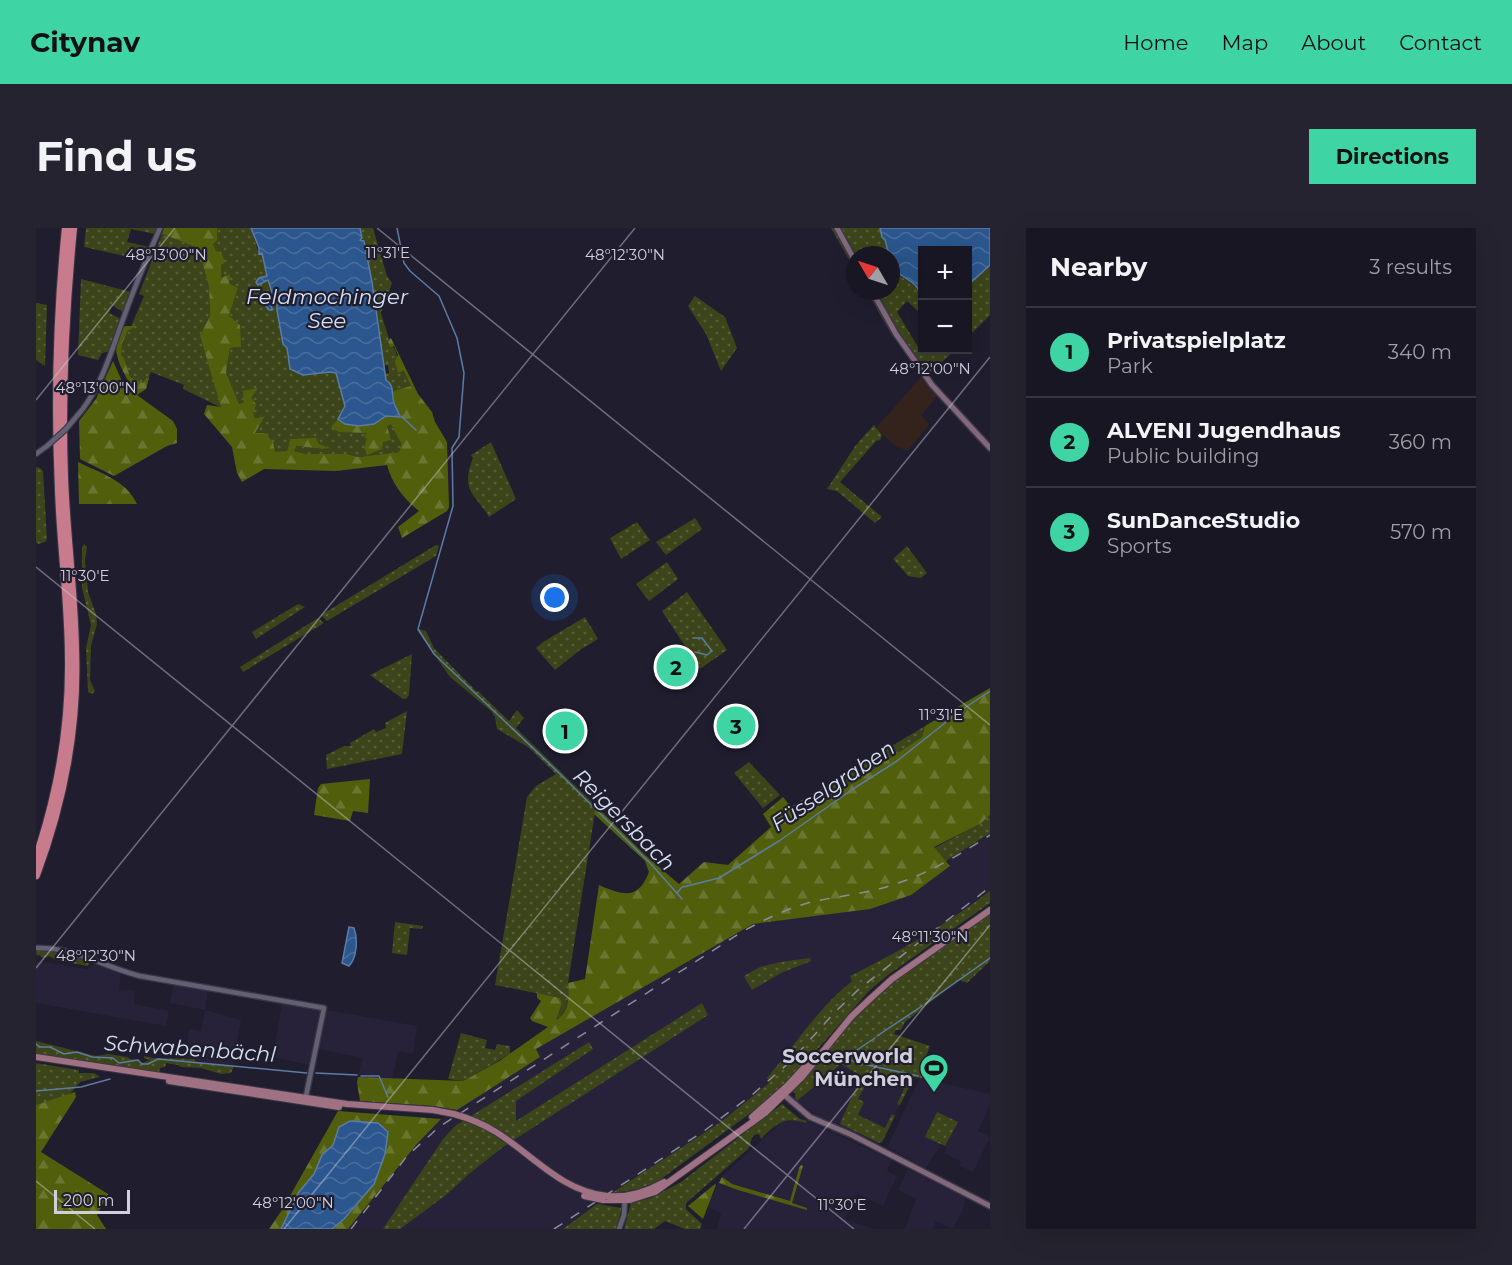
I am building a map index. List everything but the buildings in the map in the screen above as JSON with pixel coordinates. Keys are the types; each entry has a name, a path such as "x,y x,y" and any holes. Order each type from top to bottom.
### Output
{"highway":[{"path":"36,859 57,783 69,695 69,646 61,545 57,410 66,228"},
{"path":"36,875 51,831 63,784 75,697 75,650 66,517 63,405 66,300 73,228"}],"main road":[{"path":"837,228 847,246"},
{"path":"877,300 896,334 932,385 990,448"},
{"path":"36,1059 306,1100 452,1115 496,1131 568,1185 605,1198 625,1198 649,1194 671,1182 765,1113 867,996 895,972 990,906"},
{"path":"782,1094 802,1077 851,1017 871,998 900,974 990,910"},
{"path":"782,1094 810,1117 852,1135 990,1206"}],"street":[{"path":"36,453 66,429 82,410 105,371 132,294 160,228"},
{"path":"36,948 69,951 140,976 324,1008 306,1100"},
{"path":"619,1229 624,1215 625,1198"}],"shaded area":[{"path":"921,377 939,394 921,415 929,425 907,451 894,445 876,428"},
{"path":"990,833 990,891 974,904 895,954 853,974 852,981 843,988 770,1082 721,1123 569,1229 348,1229 382,1186 409,1146 410,1151 441,1119 540,1057 535,1049 753,924 786,919 950,865 946,861","holes":["589,1042 511,1100 516,1121 417,1179 443,1139 455,1126"]},
{"path":"36,961 87,969 96,962 121,973 119,989 135,991 134,1004 169,1011 166,1026 36,1003"},
{"path":"174,983 208,989 205,1010 170,1003"},
{"path":"282,1002 417,1026 413,1054 398,1051 392,1080 358,1075 363,1058 313,1048 309,1065 273,1057"},
{"path":"205,1010 241,1020 233,1066 195,1062 194,1059 186,1058 189,1029 201,1031"},
{"path":"847,1059 914,1077 882,1142 879,1143 818,1116 797,1101"},
{"path":"920,1078 990,1094 990,1105 978,1131 988,1136 989,1139 973,1172 960,1166 961,1162 944,1153 947,1147 941,1144 926,1168 887,1147"},
{"path":"784,1119 806,1123 807,1121 891,1160 887,1171 897,1176 883,1206 857,1194 845,1219 874,1229 717,1229 721,1213 708,1207 720,1178"},
{"path":"908,1169 965,1198 963,1210 953,1229 936,1221 932,1229 905,1229 916,1199 898,1190"}],"green space":[{"path":"86,228 157,228 155,234 131,229 127,242 149,247 143,260 84,247"},
{"path":"164,228 217,228 217,241 213,244 216,251 221,252 225,262 221,265 221,278 230,274 229,283 238,288 229,316 240,325 241,347 230,348 226,372 239,404 244,402 243,391 258,388 251,398 256,404 253,414 255,418 265,416 255,433 265,433 273,442 275,452 287,451 290,439 316,438 319,444 330,448 297,446 294,451 306,454 347,454 358,457 399,452 401,443 391,424 387,426 391,440 383,442 382,449 367,455 364,447 367,439 364,437 367,433 339,432 331,427 338,419 345,424 359,426 374,424 386,416 401,417 393,398 394,391 411,386 404,371 398,373 395,361 398,355 394,346 390,347 388,341 391,338 418,394 432,412 447,442 449,507 447,511 402,538 398,527 419,511 399,491 387,465 336,471 264,469 242,482 237,473 232,447 204,414 207,405 221,407 200,336 210,315 209,287 198,248 162,234"},
{"path":"217,228 251,228 259,254 262,253 267,276 263,277 268,279 272,292 271,295 267,295 272,309 271,297 277,294 277,310 287,356 303,375 336,373 345,406 386,380 385,374 389,373 388,365 384,366 368,263 360,240 362,237 360,228 373,228 387,276 392,283 381,313 388,341 397,355 399,373 404,371 411,386 399,438 401,443 399,452 358,457 347,454 306,454 294,451 297,446 322,449 329,447 290,439 287,451 274,453 255,433 264,416 254,418 244,402 239,404 226,372 230,348 241,347 229,316 238,288 221,278 221,264 213,244 217,241"},
{"path":"831,228 880,228 886,246 846,246 846,254"},
{"path":"162,234 198,248 209,287 210,315 200,336 222,408 183,389 184,385 151,372 146,387 126,376 116,351 126,328 130,329 144,296 139,294"},
{"path":"990,265 990,315 972,333 972,300 972,281"},
{"path":"900,276 915,286 918,291 918,311 907,301 897,312 918,347 918,354 951,354 928,375 910,355 908,357 872,300 900,300"},
{"path":"81,279 131,292 123,312 112,305 109,313 119,318 120,321 111,351 102,353 98,360 78,355"},
{"path":"695,296 725,317 737,348 721,371 706,334 688,306"},
{"path":"36,303 47,305 45,366 36,360"},
{"path":"133,323 135,324 133,328 128,330 122,343 121,355 130,377 143,383 146,378 149,378 146,389 137,395 173,421 177,429 177,443 167,446 114,476 80,459 79,421 96,399 113,361 121,379 131,393 135,394 116,352 119,335 125,326 133,326"},
{"path":"874,425 882,435 880,440 876,441 840,482 882,517 875,523 837,491 827,489 856,445"},
{"path":"491,442 516,499 489,517 471,491 468,478 473,458 471,455"},
{"path":"78,462 119,483 137,504 79,504"},
{"path":"36,467 43,471 47,539 38,544 36,542"},
{"path":"695,518 702,529 666,555 656,542"},
{"path":"637,522 650,540 621,559 610,538"},
{"path":"84,544 87,547 85,560 88,592 97,624 91,646 90,680 95,691 92,694 88,692 86,648 91,625 82,588 82,547"},
{"path":"436,545 439,546 436,556 327,621 321,615"},
{"path":"907,546 927,573 921,578 908,576 893,559"},
{"path":"667,562 678,579 649,601 636,584"},
{"path":"687,592 727,650 700,669 662,611"},
{"path":"298,604 305,607 256,639 252,632"},
{"path":"585,617 598,639 555,670 536,648"},
{"path":"318,618 324,623 243,672 240,667"},
{"path":"417,630 426,631 434,648 509,721 517,710 524,718 516,728 596,806 568,983 568,999 563,1014 555,1022 562,1005 560,998 495,985 527,797 536,786 556,774 528,747 497,729 495,717 491,711 450,677"},
{"path":"412,654 409,695 406,699 370,675"},
{"path":"990,688 990,815 980,824 934,847 950,866 911,895 870,909 753,924 536,1049 540,1057 457,1110 434,1106 360,1101 358,1077 463,1081 501,1060 548,1027 530,1018 541,1001 537,998 537,993 560,998 562,1004 556,1020 564,1013 568,999 568,983 585,979 599,885 628,893 640,888 649,872 645,861 594,814 596,806 645,855 679,884 704,862 728,865 771,827 763,814 783,797 800,818 922,737 925,726"},
{"path":"407,711 402,754 327,769 326,755 344,746 351,746 350,743 374,729 376,732 386,728 385,723"},
{"path":"925,726 922,737 800,818 792,806"},
{"path":"749,762 780,795 763,808 734,773"},
{"path":"370,779 368,813 353,811 350,821 314,815 318,788 321,784"},
{"path":"990,815 990,833 946,861 934,848 980,824"},
{"path":"990,891 990,903 869,991 785,1086 783,1084 760,1106 657,1182 638,1189 612,1193 721,1122 770,1082 767,1078 818,1015 852,981 850,976 922,937"},
{"path":"990,913 990,961 967,983 959,980 905,1022 901,1030 896,1030 894,1034 930,1046 921,1069 931,1072 927,1079 914,1077 900,1105 897,1104 904,1089 873,1075 858,1099 864,1102 858,1115 885,1128 892,1114 895,1116 882,1142 879,1143 840,1124 861,1076 841,1064 797,1101 796,1094 791,1091 853,1019 882,990"},
{"path":"395,922 423,926 422,929 410,928 407,955 392,953"},
{"path":"36,950 66,952 90,960 88,963 90,964 87,966 56,960 49,956 42,958 36,954"},
{"path":"810,958 811,961 781,973 752,990 744,976 760,967"},
{"path":"702,1003 708,1015 503,1147 446,1195 400,1229 383,1229 443,1139 455,1126 589,1042 593,1049 516,1101 516,1121"},
{"path":"461,1033 487,1040 485,1048 495,1050 497,1044 510,1046 510,1054 463,1081 448,1079"},
{"path":"36,1041 96,1056 108,1054 128,1057 142,1063 150,1060 144,1056 194,1059 196,1062 234,1066 231,1073 221,1074 201,1068 181,1067 166,1063 165,1067 160,1068 159,1073 36,1055"},
{"path":"36,1063 79,1070 79,1073 94,1073 100,1077 80,1082 69,1095 36,1105"},
{"path":"75,1092 76,1097 41,1152 108,1194 97,1215 106,1229 36,1229 36,1105"},
{"path":"782,1104 800,1119 807,1121 806,1123 792,1120 781,1122 761,1139 759,1134 756,1134 752,1137 748,1149 686,1203 686,1209 702,1224 700,1229 685,1229 665,1221 654,1229 624,1229 631,1203 651,1198 681,1182"},
{"path":"338,1111 441,1119 416,1145 348,1229 332,1229 345,1219 374,1184 340,1127 333,1145 322,1155 314,1174 299,1192 281,1229 269,1229 282,1210"},
{"path":"937,1112 958,1122 945,1146 925,1137"},
{"path":"801,1165 803,1166 792,1203 807,1208 807,1210 719,1183 722,1177 732,1184 790,1201"},
{"path":"716,1185 703,1219 688,1206"},
{"path":"597,1204 622,1208 616,1229 563,1229"}],"water":[{"name":"Feldmochinger See","path":"251,228 360,228 362,238 360,240 364,241 372,282 386,380 392,387 394,403 400,417 386,416 374,424 359,426 345,424 338,419 345,406 336,373 303,375 290,369 277,310 277,294 271,297 272,310 269,310 265,305 266,296 271,295 272,292 268,280 258,285 256,282 259,278 267,276 262,253 259,254"},
{"path":"880,228 990,228 990,265 972,281 972,246 918,246 918,289 900,274 900,246 887,246"},
{"path":"349,927 354,928 356,943 354,958 349,966 342,963"},
{"path":"350,1121 378,1123 388,1132 385,1154 374,1184 344,1219 332,1229 281,1229 299,1192 314,1174 322,1155 333,1145 339,1127"}],"waterway":[{"name":"Reigersbach","path":"397,228 404,263 439,296 457,338 464,373 459,437 452,448 453,506 418,629 434,654 556,770 652,865 682,899"},
{"path":"401,416 416,430"},
{"path":"693,638 702,638 712,651 707,655 695,652"},
{"name":"Füsselgraben","path":"683,887 719,878 779,841 897,761 960,711 990,691"},
{"name":"Füsselgraben","path":"677,893 682,887"},
{"path":"925,1004 990,958"},
{"path":"877,1036 922,1006"},
{"path":"851,1054 875,1038"},
{"name":"Schwabenbächl","path":"36,1044 40,1047 50,1047 64,1054 77,1052 92,1057 113,1058 119,1063 138,1060 142,1064 148,1064 158,1059 307,1073"},
{"path":"848,1058 854,1062 918,1076"},
{"name":"Schwabenbächl","path":"316,1073 357,1075"},
{"name":"Schwabenbächl","path":"361,1076 379,1076 388,1097"},
{"path":"36,1091 81,1087 110,1079"}],"railway":[{"path":"351,1229 407,1156 439,1127 740,933 775,915 811,902 872,891 905,881 943,863 990,835"},
{"path":"554,1229 704,1131 753,1094 791,1061 859,989 990,887"}],"place":[{"name":"ALVENI Jugendhaus","path":"676,667"},
{"name":"SunDanceStudio","path":"736,726"},
{"name":"Privatspielplatz","path":"565,731"},
{"name":"Soccerworld München","path":"934,1094"}]}
